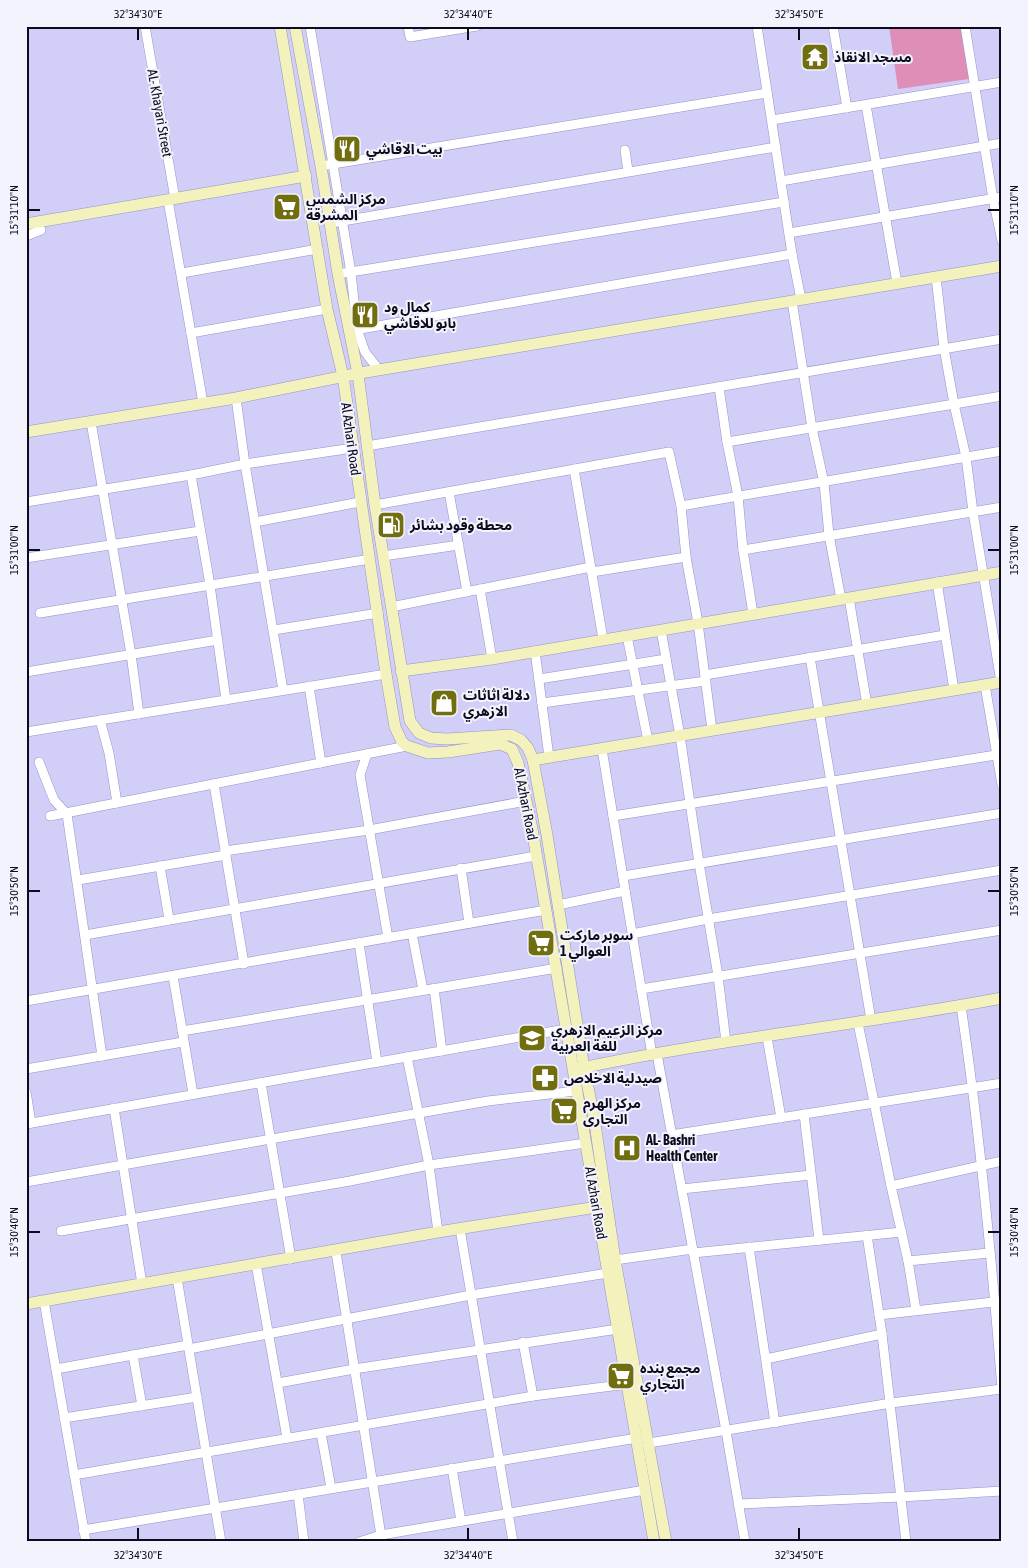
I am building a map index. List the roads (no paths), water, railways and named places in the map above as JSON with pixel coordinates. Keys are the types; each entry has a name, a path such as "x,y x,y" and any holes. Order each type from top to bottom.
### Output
{"street":[{"name":"AL- Khayari Street","path":"145,26 202,403"},
{"name":"Al Azhari Road","path":"280,26 327,309 343,376 360,502 395,727 402,742 407,746 434,754 497,744 509,747 518,763 557,968 566,1029 579,1069 599,1145 615,1260 666,1542"},
{"name":"Al Azhari Road","path":"296,26 327,165 336,221 338,274 353,330 375,505 410,721 419,733 431,738 447,739 511,734 521,740 528,748 533,760 558,905 579,1069 576,1090 628,1384 652,1541"},
{"path":"310,26 327,165 767,92"},
{"path":"408,26 410,38 477,26"},
{"path":"757,26 792,254 802,372 824,483 829,536 858,649 867,705"},
{"path":"833,26 847,108"},
{"path":"965,26 985,146 997,198 1002,240"},
{"path":"772,120 1002,82"},
{"path":"866,105 897,283"},
{"path":"781,181 1002,143"},
{"path":"379,370 365,352 353,330 351,273 336,221 776,147"},
{"path":"625,150 628,171"},
{"path":"26,224 306,176"},
{"path":"789,234 997,198"},
{"path":"338,274 784,202"},
{"path":"26,236 36,234 41,230"},
{"path":"182,273 318,249"},
{"path":"353,330 792,254"},
{"path":"26,432 236,398 343,376 1002,266"},
{"path":"533,760 1002,682 998,639 983,576 966,457 944,348 936,277"},
{"path":"191,334 327,309"},
{"path":"368,446 1002,339"},
{"path":"719,387 727,442 738,496 743,550 753,614"},
{"path":"727,442 1002,396"},
{"path":"236,398 263,576 274,630 283,690"},
{"path":"91,422 140,714"},
{"path":"26,502 191,475 245,464 353,448"},
{"path":"681,506 1002,451"},
{"path":"375,505 669,452 681,506 686,557 698,623 712,730"},
{"path":"574,469 603,639"},
{"path":"191,475 210,585 226,700"},
{"path":"449,492 468,592"},
{"path":"255,522 360,502"},
{"path":"743,550 1002,507"},
{"path":"26,558 200,531"},
{"path":"383,556 459,545"},
{"path":"391,608 480,589 591,569 686,557"},
{"path":"40,613 370,559"},
{"path":"401,670 492,659 1002,572"},
{"path":"936,582 954,690"},
{"path":"480,589 492,659"},
{"path":"274,630 378,613"},
{"path":"661,630 680,736 698,864 718,976 726,1042"},
{"path":"542,703 671,685 810,657 944,635"},
{"path":"627,636 648,741"},
{"path":"26,672 218,640"},
{"path":"535,651 549,758"},
{"path":"810,657 871,1020"},
{"path":"539,679 666,659"},
{"path":"26,732 386,674"},
{"path":"985,685 999,754 1002,785"},
{"path":"309,686 321,763"},
{"path":"100,720 109,753 117,803"},
{"path":"50,816 407,746"},
{"path":"602,748 641,989 672,1135 745,1542"},
{"path":"367,754 360,775 377,883 388,938"},
{"path":"613,816 999,754"},
{"path":"39,762 54,800 67,814 102,1056"},
{"path":"214,784 244,964"},
{"path":"78,880 526,801"},
{"path":"623,876 1002,813"},
{"path":"85,935 536,856"},
{"path":"160,866 169,919"},
{"path":"461,868 469,923"},
{"path":"632,934 708,918 1002,870"},
{"path":"558,905 625,891"},
{"path":"26,1001 546,910"},
{"path":"641,989 1002,930"},
{"path":"412,933 423,990"},
{"path":"359,943 377,1062"},
{"path":"182,1031 557,968"},
{"path":"173,976 193,1094"},
{"path":"434,988 442,1051"},
{"path":"579,1069 726,1042 767,1037 1002,998"},
{"path":"649,1443 891,1403 1002,1389 998,1301 989,1252 982,1165 961,1006"},
{"path":"858,1022 873,1104 902,1232 916,1310"},
{"path":"26,1092 29,1123 566,1029"},
{"path":"767,1037 781,1118"},
{"path":"26,1069 183,1042"},
{"path":"407,1057 429,1165 438,1232"},
{"path":"261,1082 290,1259"},
{"path":"672,1135 1002,1083"},
{"path":"26,1182 492,1101 576,1090"},
{"path":"114,1108 124,1165 130,1219 142,1284"},
{"path":"804,1114 819,1240"},
{"path":"61,1231 280,1194 429,1165 586,1143"},
{"path":"891,1186 1002,1161"},
{"path":"682,1189 811,1174"},
{"path":"26,1304 336,1252 438,1232 597,1207"},
{"path":"460,1229 513,1542"},
{"path":"615,1260 902,1232"},
{"path":"867,1235 891,1403 906,1542"},
{"path":"749,1247 775,1423"},
{"path":"336,1252 382,1539"},
{"path":"908,1262 989,1252"},
{"path":"256,1264 287,1438"},
{"path":"56,1369 269,1334 471,1295 608,1273"},
{"path":"177,1278 221,1542"},
{"path":"44,1301 86,1542"},
{"path":"879,1315 998,1301"},
{"path":"278,1383 522,1342 618,1329"},
{"path":"766,1359 882,1334"},
{"path":"522,1342 533,1396"},
{"path":"133,1355 142,1406"},
{"path":"74,1475 490,1403 628,1384"},
{"path":"64,1418 197,1397"},
{"path":"321,1433 331,1488"},
{"path":"83,1530 637,1438"},
{"path":"452,1468 461,1521"},
{"path":"359,1542 382,1539 461,1521 645,1490"},
{"path":"738,1504 1002,1491"},
{"path":"298,1494 304,1542"}],"place":[{"name":"مسجد الانقاذ","path":"815,57"},
{"name":"بيت الاقاشي","path":"347,149"},
{"name":"مركز الشمس المشرقة","path":"287,207"},
{"name":"كمال ود بابو للاقاشي","path":"365,315"},
{"name":"محطة وقود بشائر","path":"391,525"},
{"name":"دلالة اثاثات الازهري","path":"444,703"},
{"name":"سوبر ماركت العوالي 1","path":"541,943"},
{"name":"مركز الزعيم الازهري للغة العربية","path":"532,1038"},
{"name":"صيدلية الاخلاص","path":"545,1078"},
{"name":"مركز الهرم التجارى","path":"564,1111"},
{"name":"AL- Bashri Health Center","path":"627,1148"},
{"name":"مجمع بنده التجاري","path":"621,1376"}]}
